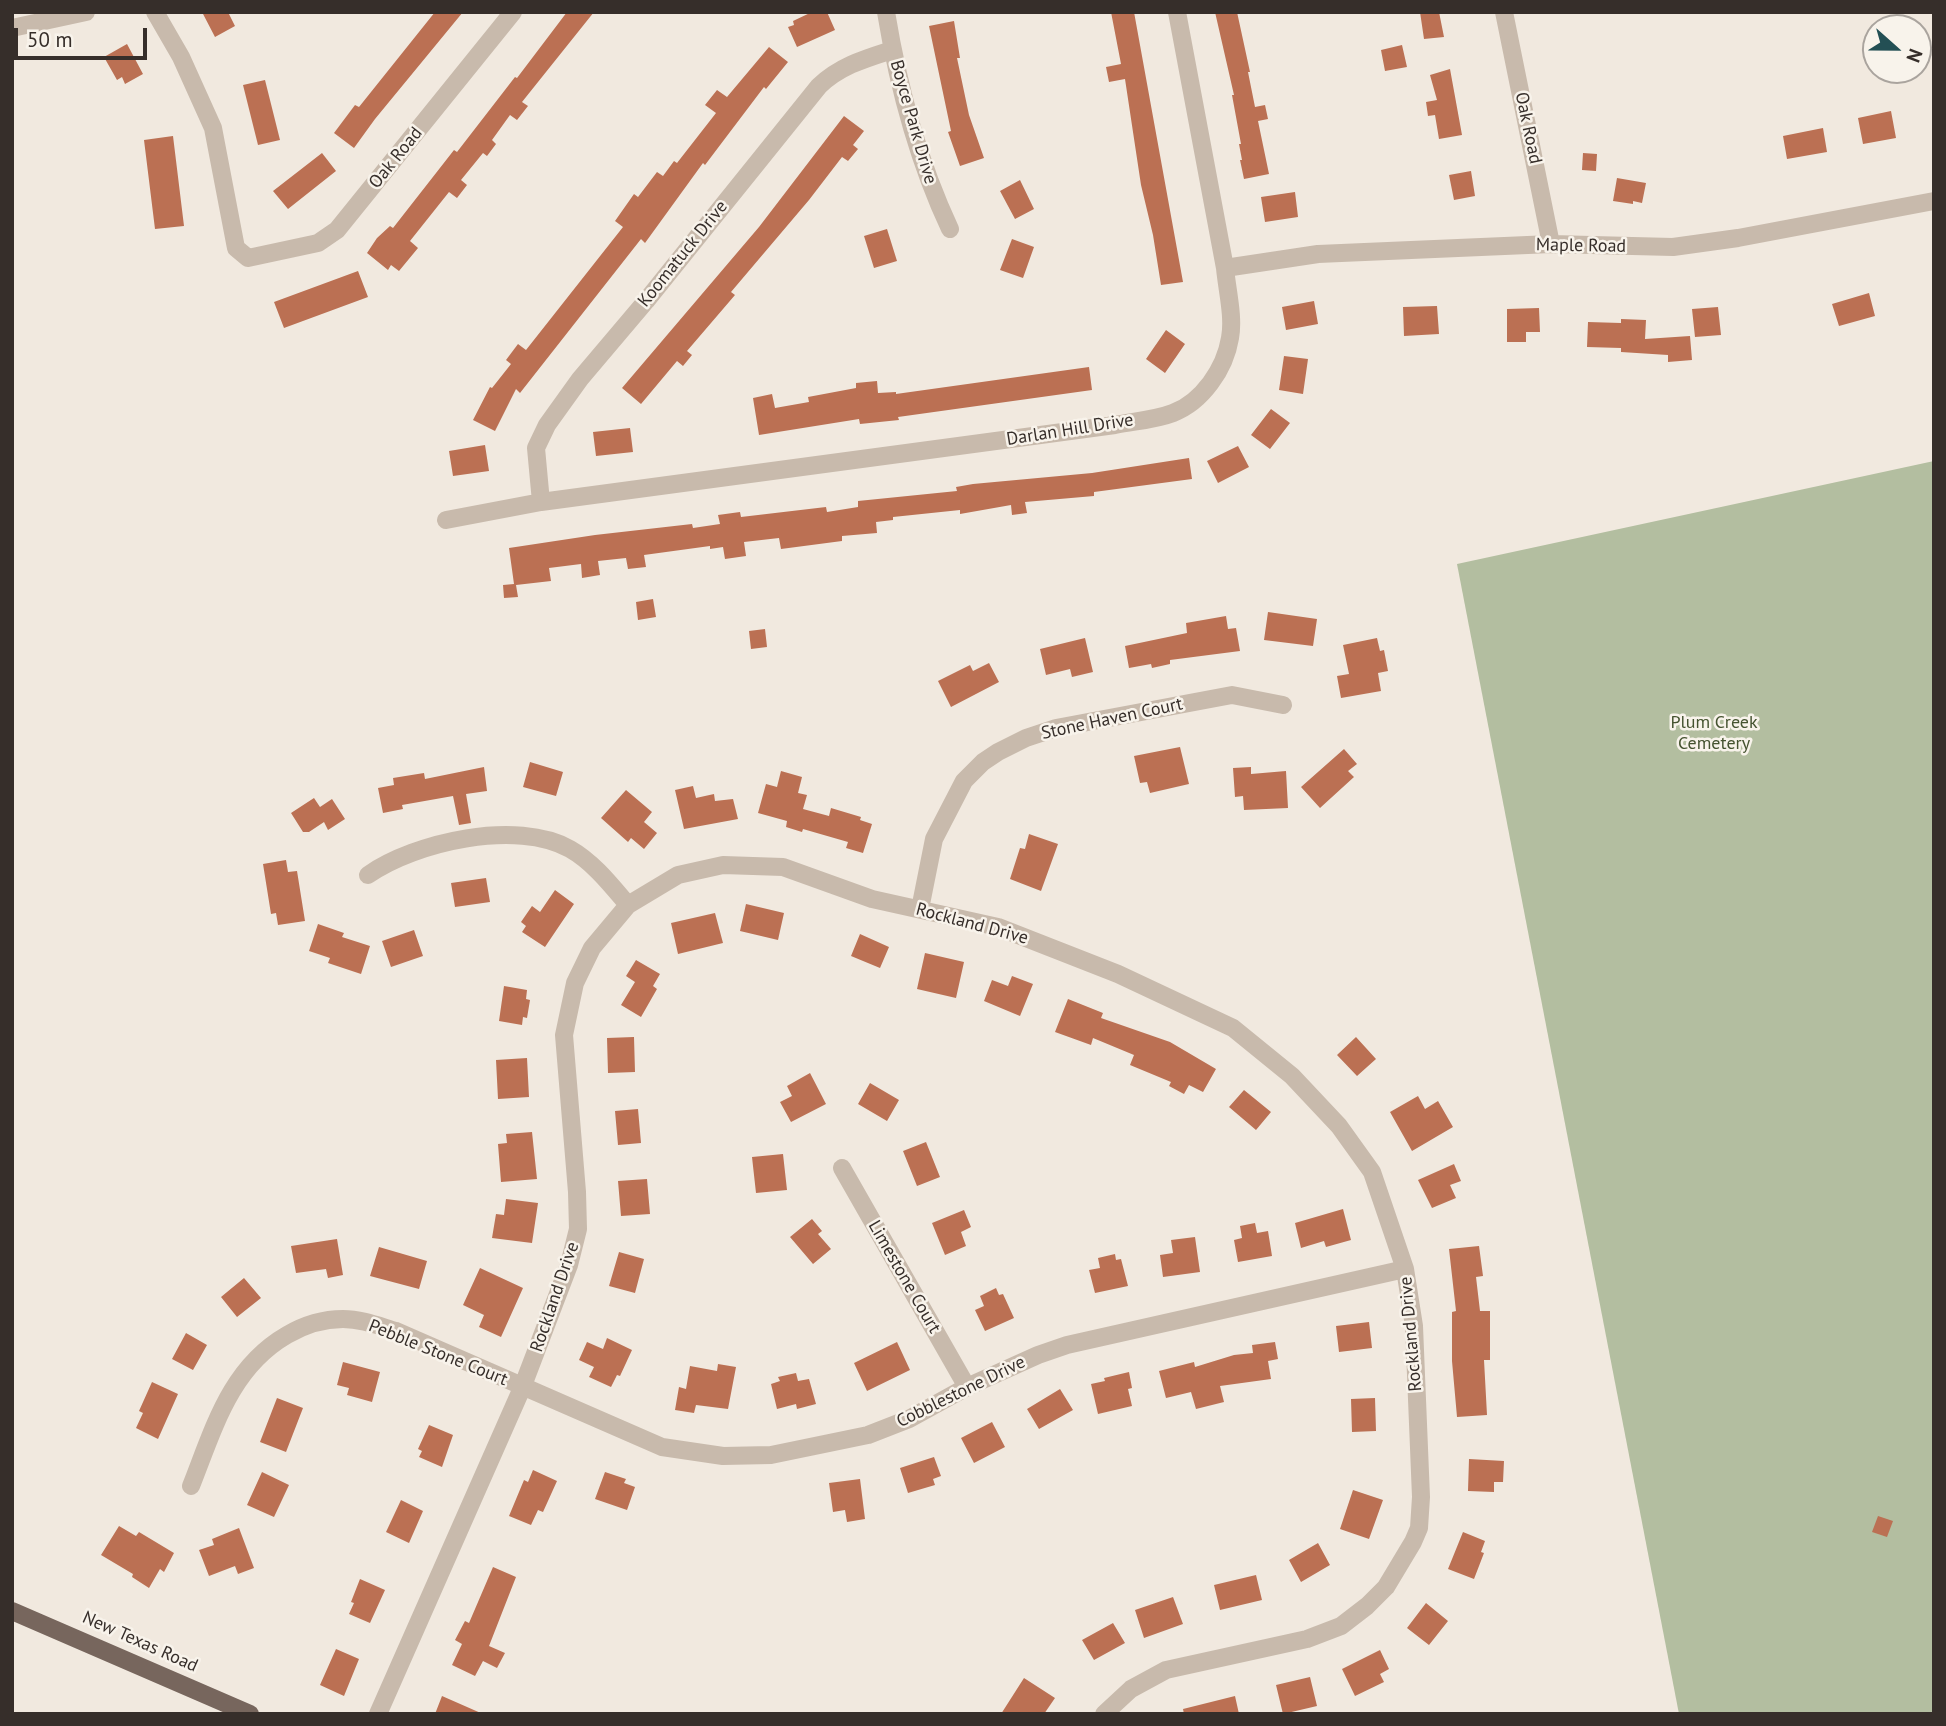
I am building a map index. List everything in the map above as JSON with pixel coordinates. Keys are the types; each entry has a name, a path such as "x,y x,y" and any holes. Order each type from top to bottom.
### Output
{"main road":[{"name":"New Texas Road","path":"12,1611 250,1714"}],"street":[{"path":"12,28 86,12"},
{"name":"Oak Road","path":"155,12 181,57 213,128 236,248 248,258 318,243 337,230 513,12"},
{"name":"Boyce Park Drive","path":"886,12 892,50 930,187 950,229"},
{"name":"Darlan Hill Drive","path":"446,520 541,502 1115,425 1174,413 1194,401 1209,386 1223,360 1230,337 1225,268 1177,12"},
{"name":"Oak Road","path":"1504,12 1551,244"},
{"name":"Koomatuck Drive","path":"541,502 536,448 538,439 580,379 819,86 832,74 856,61 892,50"},
{"name":"Maple Road","path":"1225,268 1318,254 1551,244 1674,247 1738,238 1934,201"},
{"name":"Stone Haven Court","path":"919,909 934,839 964,781 983,762 998,752 1026,738 1056,728 1233,695 1283,705"},
{"path":"368,875 384,863 409,852 471,838 504,834 530,835 548,839 570,849 596,869 628,905"},
{"name":"Rockland Drive","path":"378,1714 522,1388 569,1265 578,1228 564,1035 575,983 592,948 628,905 678,875 723,865 783,867 872,899 998,928 1118,974 1233,1028 1292,1076 1339,1126 1372,1172 1405,1269 1414,1325 1421,1497 1419,1528 1397,1572 1367,1606 1341,1626 1307,1639 1166,1670 1131,1689 1104,1714"},
{"name":"Limestone Court","path":"842,1168 967,1387"},
{"name":"Cobblestone Drive","path":"522,1388 662,1447 723,1456 771,1455 867,1435 909,1419 967,1387 1038,1355 1067,1345 1405,1269"},
{"name":"Pebble Stone Court","path":"191,1486 224,1405 244,1371 266,1347 295,1330 321,1321 344,1319 396,1331 522,1388"}],"green space":[{"name":"Plum Creek Cemetery","path":"1934,461 1934,1714 1679,1714 1457,564"}],"building":[{"path":"202,12 228,12 235,26 215,37"},
{"path":"435,12 463,12 354,148 334,133 355,105 359,107"},
{"path":"567,12 594,12 522,102 528,106 517,120 510,115 492,140 496,144 487,156 483,153 461,180 467,185 457,198 449,192 410,241 418,248 399,271 391,265 388,270 367,253 377,238 390,226 393,228 454,150 457,152"},
{"path":"812,12 827,12 835,30 797,47 788,27 794,25 793,21"},
{"path":"1111,12 1134,12 1183,282 1161,285 1141,185 1125,79 1109,82 1106,67 1121,64"},
{"path":"1215,12 1237,12 1255,107 1265,105 1268,119 1258,121 1269,174 1244,179 1234,95"},
{"path":"1420,12 1439,12 1444,37 1424,39"},
{"path":"954,21 960,58 957,58 969,115 984,158 960,166 948,132 951,131 929,26"},
{"path":"127,44 143,74 125,84 122,77 117,80 104,57"},
{"path":"1402,45 1407,67 1385,71 1381,50"},
{"path":"769,47 788,62 766,89 764,87 705,165 703,163 645,243 641,239 520,393 516,389 495,431 473,420 490,387 492,388 511,364 506,360 518,344 526,350 623,227 615,221 634,194 638,197 657,172 663,176 674,161 677,163 716,113 705,105 717,90 727,97"},
{"path":"1450,69 1462,135 1439,139 1435,115 1428,116 1426,102 1437,100 1430,75"},
{"path":"265,80 280,140 258,145 243,85"},
{"path":"1891,111 1896,138 1863,144 1858,118"},
{"path":"844,116 864,131 853,145 858,149 848,161 842,157 731,292 735,295 687,351 692,355 683,366 677,361 641,404 622,388 759,227"},
{"path":"1823,128 1827,152 1787,159 1783,136"},
{"path":"173,136 184,226 155,229 144,140"},
{"path":"322,153 336,171 288,209 273,191"},
{"path":"1583,153 1597,154 1596,171 1582,170"},
{"path":"1471,171 1475,196 1454,200 1449,175"},
{"path":"1617,178 1646,183 1642,203 1613,201"},
{"path":"1020,180 1034,209 1015,219 1000,191"},
{"path":"1295,192 1298,217 1265,222 1261,197"},
{"path":"887,229 897,261 874,268 864,236"},
{"path":"1012,239 1034,247 1023,278 1000,270"},
{"path":"358,271 368,297 284,328 274,302"},
{"path":"1869,293 1875,316 1839,326 1832,304"},
{"path":"1314,301 1318,324 1286,330 1282,307"},
{"path":"1437,306 1439,334 1404,336 1403,307"},
{"path":"1718,307 1721,335 1695,337 1692,309"},
{"path":"1539,308 1540,332 1526,332 1526,342 1507,342 1507,309"},
{"path":"1621,319 1646,320 1645,339 1690,336 1692,360 1668,362 1668,355 1621,352 1621,348 1587,347 1588,322 1621,323"},
{"path":"1166,330 1185,344 1165,373 1146,359"},
{"path":"1284,356 1308,359 1303,394 1279,390"},
{"path":"1089,367 1092,390 898,417 899,420 860,424 859,419 759,435 753,398 772,394 775,408 809,402 808,397 856,388 856,383 877,381 878,393 896,394"},
{"path":"1271,409 1290,423 1270,449 1251,435"},
{"path":"630,428 633,452 596,456 593,432"},
{"path":"485,445 489,471 453,476 449,451"},
{"path":"1238,446 1249,467 1218,483 1207,461"},
{"path":"1189,458 1192,479 1094,492 1094,496 1025,502 1027,513 1012,515 1011,505 960,514 960,510 893,517 893,520 876,522 877,533 842,536 842,541 781,549 779,538 744,542 746,556 725,559 723,547 710,549 710,546 644,555 646,567 628,569 626,558 598,561 600,575 582,578 581,564 549,568 551,581 516,585 518,597 504,598 503,585 514,584 509,548 595,535 692,524 693,528 720,524 718,515 740,512 741,517 826,507 827,512 858,507 858,501 957,491 956,487 973,484 1092,473"},
{"path":"653,599 656,617 638,620 636,602"},
{"path":"1268,612 1317,619 1313,646 1264,640"},
{"path":"1226,616 1228,629 1236,628 1240,651 1170,660 1170,664 1152,668 1151,664 1129,668 1125,646 1187,633 1186,623"},
{"path":"765,629 767,647 751,649 749,631"},
{"path":"1085,638 1093,672 1072,677 1070,669 1046,675 1040,649"},
{"path":"1377,638 1380,651 1384,650 1388,671 1378,673 1381,691 1341,698 1337,676 1349,674 1343,645"},
{"path":"989,663 999,682 951,707 938,681 970,665 973,671"},
{"path":"1180,747 1189,784 1150,793 1147,782 1140,783 1134,756"},
{"path":"1344,749 1357,764 1348,771 1354,777 1320,808 1301,787"},
{"path":"530,762 563,772 556,796 523,787"},
{"path":"484,767 487,791 466,794 471,823 459,825 453,796 402,805 403,809 383,813 378,788 394,785 393,778 424,773 425,779"},
{"path":"1251,767 1251,774 1286,771 1288,808 1244,810 1243,796 1235,797 1233,768"},
{"path":"781,771 802,777 798,793 807,795 803,809 829,816 831,808 861,817 860,820 872,824 863,853 846,848 848,842 786,827 787,821 758,813 766,784 777,787"},
{"path":"693,786 696,798 714,794 715,801 733,799 738,819 684,829 675,790"},
{"path":"626,790 652,812 644,822 657,833 644,849 631,838 628,842 601,818"},
{"path":"314,798 320,807 332,799 345,819 328,830 324,822 309,832 303,832 291,813"},
{"path":"1029,834 1058,844 1041,891 1010,879 1020,848 1025,849"},
{"path":"286,860 288,872 297,871 305,921 278,925 276,913 271,914 263,864"},
{"path":"486,878 490,902 455,907 451,883"},
{"path":"555,890 574,904 545,947 522,932 526,926 521,922 532,906 540,912"},
{"path":"746,904 784,913 778,940 740,931"},
{"path":"715,913 723,943 678,954 671,923"},
{"path":"318,924 344,933 342,937 370,946 361,974 328,963 330,958 309,951"},
{"path":"414,930 423,956 391,967 382,941"},
{"path":"860,934 889,947 880,968 851,956"},
{"path":"925,953 964,962 956,998 917,989"},
{"path":"636,960 660,974 653,986 657,989 641,1017 621,1005 635,982 626,976"},
{"path":"1012,976 1033,984 1020,1016 984,1001 992,980 1008,986"},
{"path":"504,986 527,990 526,999 530,1000 527,1018 523,1017 522,1025 499,1021"},
{"path":"1068,999 1103,1013 1101,1018 1170,1042 1216,1069 1203,1092 1189,1085 1184,1094 1169,1086 1171,1082 1130,1065 1134,1055 1093,1038 1091,1045 1055,1032"},
{"path":"634,1037 635,1072 608,1073 607,1038"},
{"path":"1356,1037 1376,1059 1357,1076 1337,1055"},
{"path":"527,1058 529,1097 498,1099 496,1060"},
{"path":"810,1073 826,1104 791,1122 780,1102 792,1096 787,1086"},
{"path":"870,1083 899,1100 887,1121 858,1104"},
{"path":"1244,1090 1271,1112 1256,1130 1229,1107"},
{"path":"1418,1096 1425,1109 1438,1101 1453,1127 1412,1151 1390,1112"},
{"path":"638,1109 641,1143 618,1145 615,1111"},
{"path":"532,1132 537,1179 501,1182 498,1144 507,1143 506,1134"},
{"path":"926,1142 940,1177 917,1186 903,1151"},
{"path":"783,1154 787,1190 756,1193 752,1157"},
{"path":"1454,1164 1461,1181 1450,1185 1456,1198 1432,1208 1418,1180"},
{"path":"647,1179 650,1214 621,1216 618,1181"},
{"path":"506,1199 538,1203 532,1243 492,1238 496,1214 504,1215"},
{"path":"1343,1209 1351,1240 1326,1247 1324,1241 1301,1248 1295,1223"},
{"path":"964,1210 971,1227 961,1232 966,1246 945,1255 932,1223"},
{"path":"812,1219 822,1231 818,1234 831,1249 813,1264 790,1237"},
{"path":"1255,1223 1257,1233 1268,1231 1272,1256 1238,1262 1234,1240 1242,1238 1240,1226"},
{"path":"1195,1237 1200,1272 1163,1277 1160,1255 1173,1253 1171,1240"},
{"path":"337,1239 343,1275 328,1278 326,1269 296,1273 291,1246"},
{"path":"1479,1246 1483,1276 1476,1277 1480,1311 1490,1311 1490,1360 1484,1360 1487,1415 1457,1417 1452,1361 1452,1312 1456,1311 1449,1249"},
{"path":"379,1247 427,1261 419,1289 370,1276"},
{"path":"619,1252 644,1259 635,1293 609,1286"},
{"path":"1115,1254 1116,1260 1121,1259 1128,1286 1095,1293 1089,1270 1100,1268 1098,1258"},
{"path":"480,1268 523,1288 501,1337 479,1327 484,1315 463,1305"},
{"path":"244,1278 261,1298 237,1317 221,1297"},
{"path":"996,1288 999,1295 1003,1294 1014,1318 985,1331 975,1310 984,1306 980,1296"},
{"path":"1369,1322 1372,1348 1339,1352 1336,1326"},
{"path":"186,1333 207,1345 193,1370 172,1359"},
{"path":"607,1338 632,1350 620,1376 617,1375 611,1387 589,1377 594,1367 579,1360 587,1342 603,1349"},
{"path":"897,1342 910,1370 867,1391 854,1363"},
{"path":"1275,1342 1278,1359 1268,1361 1271,1379 1220,1386 1224,1402 1196,1409 1191,1392 1166,1398 1159,1371 1194,1362 1195,1367 1234,1355 1253,1353 1252,1345"},
{"path":"343,1362 380,1372 372,1402 347,1395 349,1388 337,1385"},
{"path":"718,1364 736,1367 728,1409 696,1405 694,1413 675,1410 679,1387 686,1389 690,1366 717,1371"},
{"path":"1129,1372 1132,1388 1128,1389 1132,1406 1098,1414 1091,1384"},
{"path":"796,1373 798,1381 809,1379 816,1404 797,1409 796,1404 777,1409 771,1384 780,1381 778,1377"},
{"path":"152,1382 178,1394 158,1439 136,1428 143,1413 139,1411"},
{"path":"1060,1389 1073,1410 1039,1429 1027,1409"},
{"path":"277,1398 303,1408 286,1452 260,1442"},
{"path":"1375,1398 1376,1431 1352,1432 1351,1399"},
{"path":"992,1422 1005,1447 974,1463 961,1438"},
{"path":"429,1425 453,1435 442,1467 419,1457 422,1451 418,1449"},
{"path":"934,1457 941,1476 933,1479 935,1485 908,1493 900,1468"},
{"path":"1469,1459 1504,1461 1503,1482 1494,1482 1494,1492 1468,1491"},
{"path":"533,1470 557,1481 543,1512 538,1510 531,1525 509,1516 524,1480 528,1482"},
{"path":"262,1472 289,1485 274,1517 247,1505"},
{"path":"605,1472 626,1479 624,1483 635,1487 627,1510 595,1499"},
{"path":"860,1479 865,1519 847,1522 845,1510 833,1512 829,1483"},
{"path":"1353,1490 1383,1500 1369,1539 1340,1529"},
{"path":"401,1500 423,1511 409,1543 386,1532"},
{"path":"1878,1516 1893,1521 1887,1537 1872,1532"},
{"path":"119,1526 136,1536 139,1532 174,1553 164,1572 160,1569 149,1588 132,1577 133,1574 101,1555"},
{"path":"239,1528 254,1568 238,1574 235,1566 209,1576 199,1550 214,1545 212,1539"},
{"path":"1463,1532 1485,1541 1481,1552 1484,1553 1474,1579 1448,1569"},
{"path":"1318,1543 1330,1565 1301,1582 1289,1560"},
{"path":"493,1567 516,1577 489,1646 505,1653 497,1668 483,1661 475,1676 452,1665 462,1644 455,1640 465,1621 469,1623"},
{"path":"1256,1575 1262,1600 1220,1610 1214,1585"},
{"path":"360,1579 385,1590 370,1623 349,1614"},
{"path":"1173,1597 1183,1624 1144,1638 1135,1610"},
{"path":"1426,1603 1448,1621 1429,1645 1407,1628"},
{"path":"1113,1623 1125,1643 1094,1660 1082,1640"},
{"path":"336,1649 359,1659 344,1696 320,1685"},
{"path":"1380,1650 1389,1669 1380,1674 1384,1682 1355,1696 1342,1669"},
{"path":"1310,1677 1317,1706 1283,1714 1276,1685"},
{"path":"1024,1678 1055,1698 1044,1714 1001,1714"},
{"path":"442,1696 483,1714 435,1714"},
{"path":"1235,1696 1239,1714 1184,1714 1183,1709"}]}
